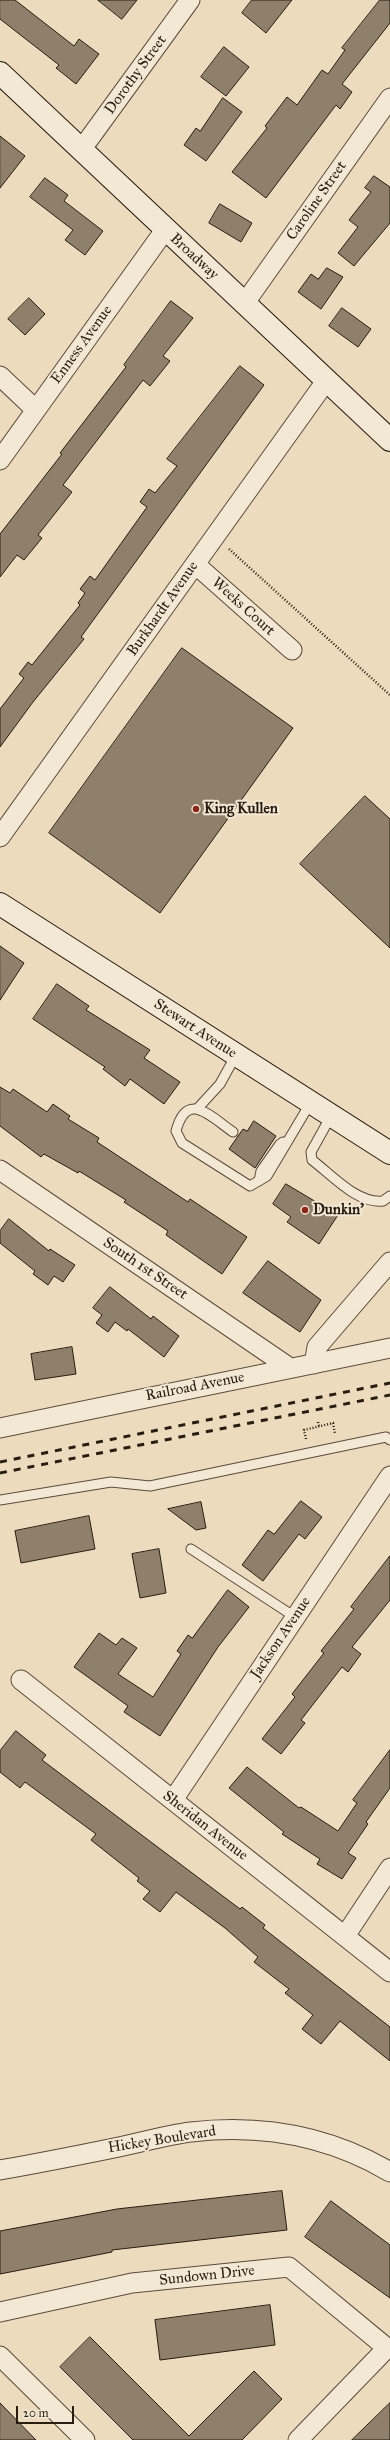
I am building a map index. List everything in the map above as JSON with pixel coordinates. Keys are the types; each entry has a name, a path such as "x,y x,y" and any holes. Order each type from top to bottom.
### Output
{"main road":[{"name":"Broadway","path":"0,74 390,440"},
{"name":"Stewart Avenue","path":"0,904 236,1055 332,1114 390,1153"}],"street":[{"name":"Dorothy Street","path":"81,150 190,0"},
{"name":"Caroline Street","path":"244,304 390,98"},
{"name":"Enness Avenue","path":"0,460 165,230"},
{"path":"0,376 36,410"},
{"name":"Burkhardt Avenue","path":"0,838 326,381"},
{"name":"Weeks Court","path":"195,564 292,650"},
{"name":"South 1st Street","path":"0,1170 290,1368"},
{"path":"314,1364 317,1347 390,1262"},
{"name":"Railroad Avenue","path":"2,1426 390,1348"},
{"name":"Jackson Avenue","path":"173,1800 390,1476"},
{"name":"Sheridan Avenue","path":"21,1680 390,1972"},
{"path":"345,1936 390,1868"},
{"name":"Hickey Boulevard","path":"0,2170 191,2132 266,2130 335,2144 390,2172"},
{"name":"Sundown Drive","path":"0,2312 132,2283 289,2267 387,2348 298,2440"},
{"path":"0,2356 85,2440"}],"lane":[{"path":"198,1108 220,1084 236,1055"},
{"path":"233,1132 198,1108 189,1109 180,1117 176,1131 182,1143 250,1186 267,1176 311,1102"},
{"path":"332,1114 311,1152 312,1160 353,1192 368,1200 384,1201 390,1196"},
{"path":"0,1500 111,1482 150,1486 386,1437 390,1440"},
{"path":"191,1549 295,1617"}],"path":[{"path":"227,547 390,695"},
{"path":"318,1422 319,1426"},
{"path":"306,1440 304,1430 333,1423 335,1434"}],"building":[{"path":"0,0 15,0 74,46 79,39 99,54 76,84 56,68 59,65 0,19"},
{"path":"98,0 137,0 122,19"},
{"path":"252,0 292,0 266,33 242,13"},
{"path":"380,0 390,0 390,23 342,84 352,92 340,109 336,105 266,198 232,172 267,128 265,126 287,97 297,105 322,70 328,74 345,50 342,48"},
{"path":"224,47 249,67 226,96 201,77"},
{"path":"223,98 242,112 206,161 184,145 196,128 200,131"},
{"path":"0,136 25,156 0,188"},
{"path":"374,176 390,187 390,223 354,266 338,253 358,227 349,220 371,192 365,188"},
{"path":"45,178 68,195 64,201 103,231 85,255 65,240 73,230 30,197"},
{"path":"220,204 252,223 241,242 209,223"},
{"path":"327,268 343,277 321,309 298,292 311,274 318,279"},
{"path":"29,298 45,314 25,335 8,319"},
{"path":"171,301 193,318 163,356 170,361 150,386 143,380 63,485 72,492 38,535 42,538 24,560 17,555 0,577 0,534 62,454 60,453 126,367 124,365"},
{"path":"342,308 371,329 358,347 329,326"},
{"path":"240,366 264,385 81,637 84,639 33,702 0,747 0,709 24,678 19,674 28,662 32,665 80,605 78,603 85,593 80,589 90,576 95,580 147,507 140,502 149,489 155,493 177,466 167,459"},
{"path":"182,648 293,728 160,913 49,833"},
{"path":"365,796 390,819 390,948 300,864"},
{"path":"0,946 24,963 0,1000"},
{"path":"57,984 89,1006 86,1010 150,1050 144,1058 180,1082 164,1104 130,1079 125,1086 103,1069 105,1067 33,1019"},
{"path":"0,1087 10,1093 13,1089 47,1112 53,1104 70,1116 68,1119 99,1138 97,1142 188,1202 190,1199 247,1237 222,1274 166,1235 168,1231 124,1202 126,1200 79,1171 78,1173 44,1154 41,1157 0,1126"},
{"path":"254,1121 276,1136 255,1168 229,1149 243,1129 247,1131"},
{"name":"Dunkin'","path":"286,1184 338,1215 319,1244 287,1222 291,1217 273,1204"},
{"path":"9,1219 49,1251 50,1249 75,1265 63,1282 54,1276 48,1285 33,1274 35,1271 0,1243 0,1231"},
{"path":"268,1261 321,1300 300,1332 243,1293"},
{"path":"110,1287 151,1319 153,1316 179,1336 164,1357 128,1329 127,1331 115,1322 108,1332 96,1323 102,1315 93,1308"},
{"path":"72,1347 76,1374 35,1380 31,1354"},
{"path":"301,1501 322,1517 305,1539 299,1534 263,1581 242,1565 268,1530 274,1534"},
{"path":"201,1502 206,1528 196,1530 168,1509"},
{"path":"89,1516 95,1549 21,1563 15,1531"},
{"path":"159,1549 166,1593 140,1598 132,1554"},
{"path":"390,1556 390,1600 352,1647 361,1654 348,1672 342,1667 301,1720 305,1723 281,1754 262,1739 295,1697 292,1694 324,1653 321,1651 354,1609 351,1607"},
{"path":"228,1590 249,1607 218,1647 160,1736 124,1712 128,1706 74,1667 99,1633 116,1645 122,1638 137,1648 118,1674 153,1697 181,1654 177,1651 188,1635 192,1638"},
{"path":"16,1731 46,1755 42,1760 240,1909 242,1907 265,1925 263,1928 390,2027 390,2061 340,2021 321,2044 302,2029 313,2015 285,1993 289,1989 254,1962 258,1957 225,1928 176,1892 160,1912 143,1899 150,1891 137,1881 139,1878 91,1840 96,1834 25,1782 20,1788 0,1772 0,1751"},
{"path":"390,1750 390,1788 366,1822 368,1824 348,1853 356,1858 342,1879 317,1864 320,1859 282,1834 284,1832 229,1788 247,1767 299,1808 301,1807 338,1831 357,1803 353,1800"},
{"path":"282,2191 287,2230 112,2250 112,2252 0,2274 0,2231 117,2209"},
{"path":"331,2201 390,2245 390,2298 305,2237"},
{"path":"270,2305 275,2345 160,2360 155,2320"},
{"path":"90,2337 189,2436 254,2371 282,2399 242,2440 133,2440 60,2367"},
{"path":"0,2403 36,2440 0,2440"},
{"path":"390,2403 390,2440 352,2440"}],"railway":[{"path":"0,1462 390,1383"},
{"path":"0,1473 390,1395"}],"place":[{"name":"King Kullen","path":"196,809"},
{"name":"Dunkin'","path":"305,1210"}]}
